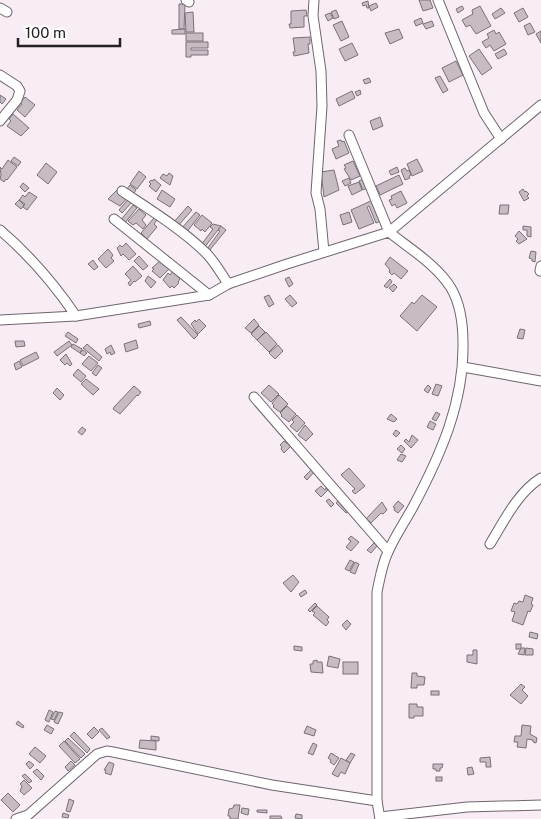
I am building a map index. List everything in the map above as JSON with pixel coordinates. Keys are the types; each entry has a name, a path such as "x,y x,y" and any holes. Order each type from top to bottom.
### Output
{"street":[{"path":"314,0 313,16 321,71 322,106 316,193 320,209 324,252"},
{"path":"438,0 484,113 500,139"},
{"path":"0,75 17,86 20,91 17,100 0,121"},
{"path":"0,320 76,316 208,294 228,284 389,232 541,105"},
{"path":"349,135 389,232 430,265 446,281 458,302 461,318 463,367 451,424 415,503 388,551 381,571 377,592 377,801 380,818 468,807 541,805"},
{"path":"122,191 199,247 216,264 228,284"},
{"path":"114,219 208,294"},
{"path":"0,230 15,242 58,291 76,316"},
{"path":"463,367 541,381"},
{"path":"254,397 388,551"},
{"path":"490,544 521,496 541,478"},
{"path":"16,819 27,816 97,754 107,751 161,760 272,785 377,801"},
{"path":"27,816 39,819"}],"building":[{"path":"419,0 430,0 433,8 423,11"},
{"path":"368,1 369,8 366,5 363,6 362,3"},
{"path":"376,3 378,7 371,11 369,6"},
{"path":"179,4 185,4 184,29 179,29"},
{"path":"462,6 464,9 458,13 456,9"},
{"path":"480,6 491,26 476,34 470,25 466,27 462,20 473,14 472,10"},
{"path":"501,8 505,13 495,19 492,14"},
{"path":"523,8 528,17 519,22 514,13"},
{"path":"306,10 307,16 304,16 304,27 290,28 291,11"},
{"path":"336,10 339,17 334,19 331,12"},
{"path":"193,12 194,32 186,32 185,13"},
{"path":"330,13 333,18 328,21 325,15"},
{"path":"421,18 423,23 416,26 414,21"},
{"path":"342,21 349,37 341,41 333,25"},
{"path":"432,21 434,26 426,29 423,24"},
{"path":"530,23 535,32 528,35 524,26"},
{"path":"185,29 185,34 172,34 172,30"},
{"path":"399,29 403,38 390,44 385,33"},
{"path":"494,30 496,34 499,32 506,44 494,51 490,45 486,48 482,42 489,38 487,34"},
{"path":"541,31 541,43 536,34"},
{"path":"186,33 203,33 203,41 186,41"},
{"path":"310,37 310,44 308,44 309,53 294,56 293,38"},
{"path":"186,42 208,42 208,48 191,48 191,50 208,50 208,55 191,55 191,57 186,57"},
{"path":"352,43 358,55 345,61 339,49"},
{"path":"479,49 492,68 482,75 469,56"},
{"path":"504,49 507,54 498,59 495,54"},
{"path":"456,61 463,75 449,82 442,68"},
{"path":"440,76 448,90 443,93 435,78"},
{"path":"369,78 371,82 365,84 363,80"},
{"path":"360,90 361,94 357,96 355,92"},
{"path":"352,91 355,98 339,106 336,99"},
{"path":"0,95 6,99 2,104 0,102"},
{"path":"25,97 35,105 25,117 17,110"},
{"path":"13,114 29,128 21,136 7,126"},
{"path":"380,117 383,126 373,130 370,121"},
{"path":"341,140 342,142 344,141 349,153 336,159 332,149 339,146 337,141"},
{"path":"14,157 21,162 18,166 11,161"},
{"path":"417,159 423,171 412,176 407,164"},
{"path":"8,160 17,167 4,182 0,179 0,167 2,169"},
{"path":"353,161 360,176 351,180 344,169 346,168 344,165"},
{"path":"46,163 57,172 48,184 37,175"},
{"path":"397,167 399,172 391,175 389,171"},
{"path":"405,168 407,171 409,170 411,175 409,176 410,178 405,180 401,170"},
{"path":"334,170 339,190 324,197 321,172"},
{"path":"139,171 146,177 137,189 130,184"},
{"path":"169,173 173,176 170,185 160,178 163,174 167,176"},
{"path":"399,175 403,184 380,195 376,186"},
{"path":"349,178 351,183 345,186 342,181"},
{"path":"154,179 161,185 156,192 149,186 151,184 149,182"},
{"path":"363,179 367,188 363,190 359,181"},
{"path":"359,182 362,190 352,195 348,186"},
{"path":"23,183 29,188 25,192 20,187"},
{"path":"130,185 136,190 132,196 125,191"},
{"path":"523,189 529,194 527,196 529,198 524,201 519,192"},
{"path":"117,190 127,198 120,206 108,199"},
{"path":"162,190 175,199 170,207 157,199"},
{"path":"401,191 407,203 397,208 395,204 392,206 389,200 392,199 391,196"},
{"path":"29,192 37,197 27,210 23,207 25,204 19,200"},
{"path":"129,198 133,201 122,213 119,210"},
{"path":"19,200 24,205 21,209 15,204"},
{"path":"373,200 381,221 376,223 369,206 367,207 374,223 359,229 351,210"},
{"path":"133,205 137,208 124,224 120,221"},
{"path":"500,205 509,205 508,214 499,214"},
{"path":"188,206 192,210 177,227 173,223"},
{"path":"139,209 146,215 142,220 146,225 143,229 136,223 133,225 128,221"},
{"path":"196,212 200,215 186,233 181,229"},
{"path":"349,212 352,222 343,225 340,215"},
{"path":"202,215 212,223 205,232 194,225"},
{"path":"154,218 157,220 154,224 157,227 147,239 141,233"},
{"path":"213,224 221,226 204,248 201,245 213,229 210,227"},
{"path":"221,226 226,230 209,251 207,249 220,231 218,230"},
{"path":"523,226 531,227 531,237 527,236 527,230 523,230"},
{"path":"519,231 527,239 519,244 515,236"},
{"path":"126,243 136,254 129,260 123,254 121,256 117,248 120,245 122,247"},
{"path":"108,249 113,255 111,258 114,261 106,268 98,259"},
{"path":"531,251 536,252 535,262 529,258"},
{"path":"139,256 148,266 143,270 134,261"},
{"path":"390,257 408,271 401,279 394,273 392,275 385,264"},
{"path":"93,260 98,267 94,270 88,264"},
{"path":"161,260 170,268 160,278 152,271 154,269 152,268"},
{"path":"133,266 142,276 130,286 128,283 131,280 125,274"},
{"path":"173,271 180,279 174,288 172,286 170,288 163,280 168,273 170,275"},
{"path":"148,276 156,282 151,288 145,281"},
{"path":"289,277 293,284 289,287 285,279"},
{"path":"390,279 392,282 387,288 384,286"},
{"path":"394,284 397,287 393,292 389,288"},
{"path":"269,295 274,304 269,307 264,297"},
{"path":"290,295 297,303 292,307 285,299"},
{"path":"422,295 437,307 417,331 400,316 412,302 414,304"},
{"path":"181,317 198,335 194,339 177,320"},
{"path":"199,319 206,326 198,334 191,324"},
{"path":"254,319 259,325 251,333 245,328"},
{"path":"150,321 151,325 139,328 138,324"},
{"path":"259,326 265,332 257,340 251,334"},
{"path":"520,329 525,330 523,339 517,338"},
{"path":"68,332 78,339 76,343 65,336"},
{"path":"266,332 277,344 269,352 257,340"},
{"path":"136,340 138,348 126,352 124,344"},
{"path":"15,341 24,341 25,346 16,347"},
{"path":"69,341 72,345 57,356 54,352"},
{"path":"73,344 82,349 80,353 71,347"},
{"path":"87,344 102,357 99,361 83,348"},
{"path":"111,345 115,353 111,355 110,352 107,354 105,349"},
{"path":"278,345 283,351 275,359 269,353"},
{"path":"83,350 87,353 84,356 80,353"},
{"path":"36,352 39,358 23,366 20,360"},
{"path":"66,354 72,364 70,366 67,363 65,365 60,360"},
{"path":"89,356 98,363 91,371 82,364"},
{"path":"19,361 22,367 16,370 14,364"},
{"path":"98,365 102,368 96,376 92,373"},
{"path":"78,369 86,376 81,382 73,375"},
{"path":"86,379 99,389 93,395 81,384"},
{"path":"436,384 442,386 438,396 432,394"},
{"path":"269,385 279,394 271,402 261,393"},
{"path":"428,385 431,388 428,393 424,390"},
{"path":"134,386 141,392 120,414 113,409"},
{"path":"57,388 64,395 60,400 53,393"},
{"path":"279,395 288,404 280,412 273,407 272,403"},
{"path":"287,406 296,414 289,422 280,413"},
{"path":"436,412 440,414 436,421 432,419"},
{"path":"391,414 397,419 394,422 387,419"},
{"path":"297,415 305,423 297,432 290,426 294,422 292,420"},
{"path":"430,421 436,424 433,430 427,427"},
{"path":"305,425 313,434 306,441 298,435"},
{"path":"82,427 86,430 82,435 78,432"},
{"path":"396,430 400,433 396,437 393,434"},
{"path":"412,435 418,440 411,448 404,441 406,439 409,442"},
{"path":"284,441 291,446 284,453 280,445"},
{"path":"401,445 405,449 402,453 397,449"},
{"path":"401,454 406,456 402,462 397,460"},
{"path":"349,468 365,486 355,494 352,491 355,489 341,475"},
{"path":"311,470 314,472 307,480 304,477"},
{"path":"321,486 328,490 321,497 315,491"},
{"path":"329,499 334,504 331,507 326,501"},
{"path":"339,500 349,511 346,513 336,503"},
{"path":"398,501 404,506 398,513 393,507"},
{"path":"382,502 387,510 371,523 366,519"},
{"path":"351,536 359,542 351,551 346,547 351,541 348,539"},
{"path":"374,543 377,546 371,553 367,550"},
{"path":"350,560 354,562 349,571 345,569"},
{"path":"355,562 359,564 355,574 350,572"},
{"path":"293,575 299,582 291,592 283,583"},
{"path":"305,590 307,593 301,597 299,594"},
{"path":"525,595 533,598 531,604 533,605 530,612 528,611 523,625 512,621 515,612 511,611 514,603 523,602"},
{"path":"315,603 317,605 310,612 308,610"},
{"path":"317,606 329,617 327,620 329,622 326,626 313,615 315,613 312,611"},
{"path":"347,620 351,624 346,630 342,625"},
{"path":"530,632 538,634 537,639 529,637"},
{"path":"516,644 521,644 521,649 516,649"},
{"path":"294,646 302,647 302,651 294,650"},
{"path":"521,648 525,648 524,655 518,654"},
{"path":"526,648 533,649 533,655 525,655"},
{"path":"473,650 477,650 477,664 467,662 467,655 473,655"},
{"path":"329,656 340,659 338,668 327,666"},
{"path":"317,660 317,662 322,662 323,673 311,672 310,664"},
{"path":"343,662 358,662 358,674 343,674"},
{"path":"412,673 425,677 424,685 417,685 417,688 411,688"},
{"path":"521,684 525,687 522,690 528,696 521,704 510,695"},
{"path":"431,691 439,691 439,695 431,695"},
{"path":"409,704 417,704 417,707 423,707 423,716 409,718"},
{"path":"49,710 53,712 49,722 45,720"},
{"path":"55,711 58,712 54,720 51,719"},
{"path":"59,712 63,713 58,724 54,722"},
{"path":"18,721 24,726 23,728 16,724"},
{"path":"47,725 54,729 51,734 44,730"},
{"path":"522,725 531,726 530,734 537,738 536,743 533,740 527,739 526,748 517,747 518,742 514,742 515,736 521,736"},
{"path":"307,726 316,730 314,736 304,733"},
{"path":"94,727 99,732 92,739 87,734"},
{"path":"102,728 110,737 107,739 99,730"},
{"path":"74,732 90,749 87,753 70,736"},
{"path":"151,736 159,737 159,741 151,740"},
{"path":"68,738 85,754 81,758 65,741"},
{"path":"140,740 156,741 156,750 139,748"},
{"path":"64,741 80,759 75,763 59,746"},
{"path":"313,743 317,745 313,755 308,753"},
{"path":"35,747 46,756 40,763 29,754"},
{"path":"331,753 339,758 334,765 328,758"},
{"path":"351,753 355,755 350,763 346,760"},
{"path":"490,757 491,767 486,767 486,762 480,762 480,758"},
{"path":"341,758 350,763 345,774 341,772 338,777 332,774"},
{"path":"29,761 34,765 30,769 26,764"},
{"path":"71,761 75,765 68,771 65,767"},
{"path":"109,762 114,764 111,775 105,773 106,770 104,770"},
{"path":"433,764 443,764 440,771 436,771 436,769 433,769"},
{"path":"472,767 474,774 468,775 467,768"},
{"path":"37,769 44,776 41,780 33,772"},
{"path":"25,774 32,781 29,783 22,776"},
{"path":"436,777 442,777 442,781 436,781"},
{"path":"24,780 32,788 24,795 20,791 22,786 20,784"},
{"path":"8,793 20,805 13,812 1,800"},
{"path":"69,799 74,801 70,812 66,811"},
{"path":"234,805 240,805 238,819 230,819 230,816 228,816 229,809 233,808"},
{"path":"242,808 249,809 248,815 241,813"},
{"path":"257,810 267,810 267,813 257,812"},
{"path":"63,813 69,815 68,818 62,817"},
{"path":"296,814 302,815 302,819 295,818"},
{"path":"270,816 281,816 282,819 270,819"}]}
